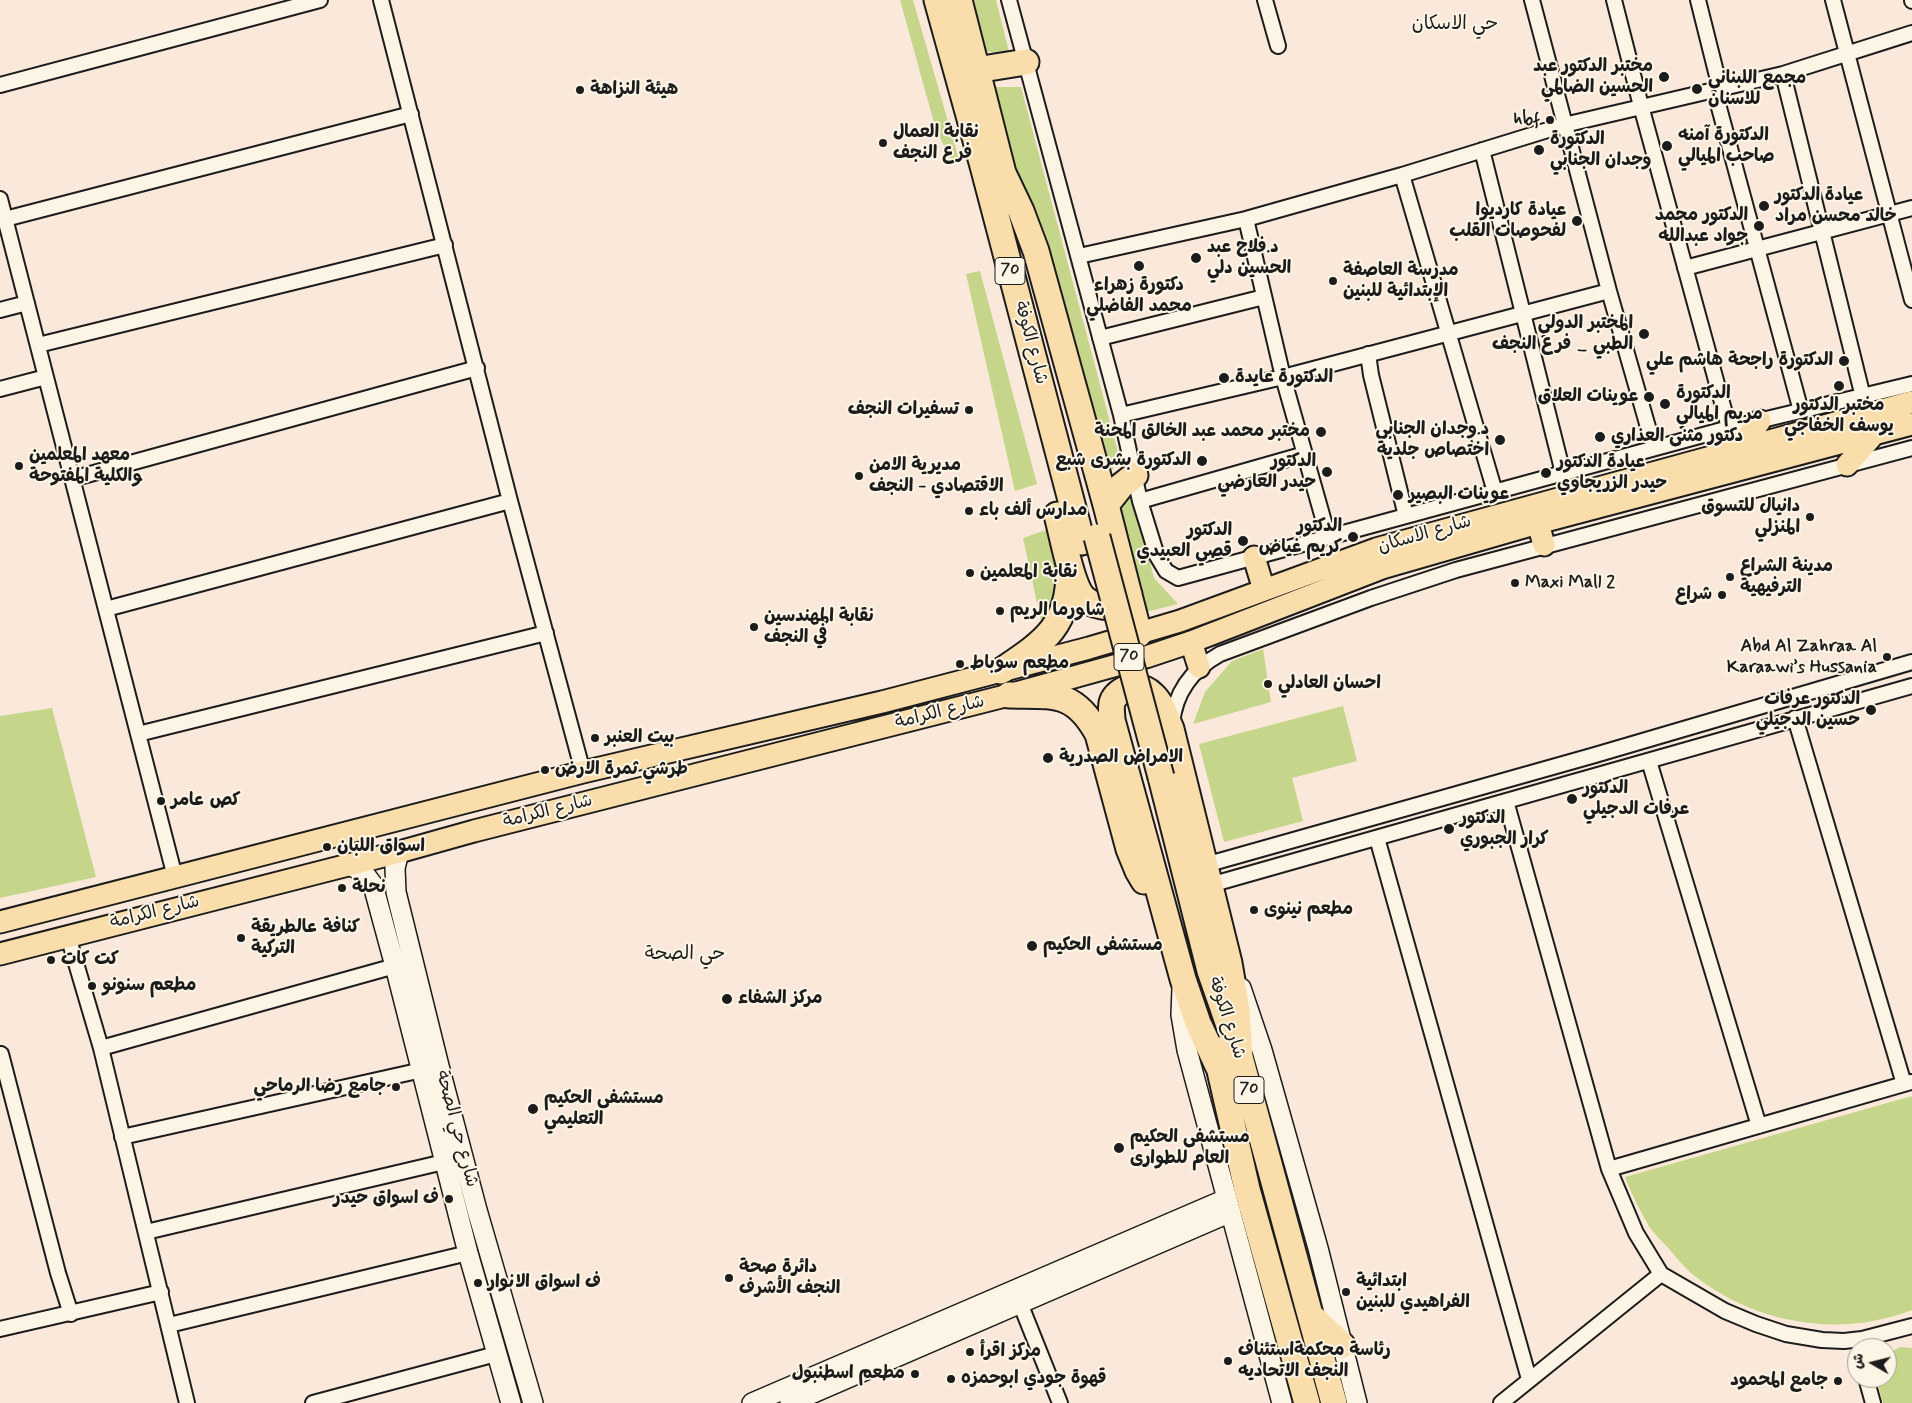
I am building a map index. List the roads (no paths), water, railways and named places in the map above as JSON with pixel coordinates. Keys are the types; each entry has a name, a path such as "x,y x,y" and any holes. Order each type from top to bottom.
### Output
{"highway":[{"name":"شارع الكوفة","path":"937,0 995,178"},
{"name":"شارع الكوفة","path":"959,0 976,70 995,178 1083,547 1210,971 1229,1062 1247,1190 1306,1403"},
{"path":"976,70 1026,62"},
{"path":"995,178 1021,211 1036,251 1106,505 1142,646"},
{"path":"995,178 991,238 999,286 1083,547 1076,587 1081,595 1096,606 1114,605 1129,594"},
{"path":"1106,505 1122,486 1135,475"},
{"path":"1001,672 1047,638 1057,625 1064,610 1083,547"},
{"path":"1138,687 1148,690 1155,697 1171,730 1229,963 1237,1010 1229,1062 1198,1023 1183,979 1160,898 1112,720 1113,701 1119,693 1128,688 1138,687"},
{"path":"1009,695 1057,696 1071,702 1092,723 1098,734 1132,860 1144,881 1160,898"},
{"name":"شارع الكوفة","path":"1229,1062 1311,1316 1334,1403"},
{"path":"1311,1316 1342,1345"}],"main road":[{"name":"شارع الاسكان","path":"1095,671 1142,646 1264,590 1379,559 1738,448 1912,402"},
{"path":"1738,448 1760,421"},
{"name":"شارع الاسكان","path":"1425,545 1538,524 1912,424"},
{"path":"1847,465 1874,434"},
{"path":"1538,524 1544,545"},
{"path":"1254,557 1264,590"},
{"name":"شارع الاسكان","path":"1089,648 1191,642 1379,559"},
{"path":"1191,642 1199,667"},
{"path":"1089,648 1095,671"},
{"name":"شارع الكرامة","path":"0,922 583,772 1001,672 1089,648"},
{"name":"شارع الكرامة","path":"0,954 399,852 474,830 1009,695 1095,671"},
{"path":"813,718 815,736 823,743"},
{"path":"758,731 766,741 764,758"},
{"name":"شارع حي الصحة","path":"399,852 394,878 396,892 436,1056 477,1210 533,1403"},
{"name":"شارع حي الصحة","path":"348,864 364,873 373,885 396,966 468,1253 511,1403"},
{"path":"1229,963 1248,1006 1260,1042 1318,1248 1357,1403"},
{"path":"1183,979 1181,1015 1183,1033 1282,1403"},
{"path":"452,1191 455,1194 463,1195 471,1185"},
{"path":"459,1217 459,1212 465,1205 474,1207 477,1210"},
{"path":"790,1403 1020,1303 1228,1206"},
{"path":"752,1403 1228,1206"}],"street":[{"path":"0,84 320,0"},
{"path":"381,0 510,500 583,772"},
{"path":"1008,0 1121,415 1140,501 1158,556 1166,571 1178,578 1654,448 1912,384"},
{"path":"1265,0 1278,46"},
{"path":"1532,0 1608,291 1654,448"},
{"path":"1614,0 1641,106 1730,428"},
{"path":"1698,0 1717,89 1757,249 1801,411"},
{"path":"1833,0 1849,54 1912,300"},
{"path":"1079,256 1246,219 1402,175 1564,125 1783,74 1912,33"},
{"path":"1783,74 1863,397"},
{"path":"5,218 411,114"},
{"path":"1482,150 1563,473"},
{"path":"1402,175 1495,492"},
{"path":"0,199 175,877"},
{"path":"1685,268 1912,208"},
{"path":"1246,219 1283,377 1328,536"},
{"path":"38,345 445,245"},
{"path":"1121,415 1283,377 1608,291"},
{"path":"1100,338 1264,297"},
{"path":"0,310 27,303"},
{"path":"1368,354 1371,376 1406,516"},
{"path":"72,479 477,368"},
{"path":"0,389 46,377"},
{"path":"1171,730 1176,702 1190,678 1199,667 1220,654 1371,598 1456,570 1912,448"},
{"path":"1140,501 1305,454"},
{"path":"106,609 510,500"},
{"path":"138,734 546,633"},
{"path":"1208,875 1595,755 1912,662"},
{"path":"1208,875 1377,838 1912,686"},
{"path":"1609,1168 1908,1083 1795,718"},
{"path":"1595,755 1601,775"},
{"path":"1649,761 1759,1126"},
{"path":"1506,801 1609,1168 1636,1233 1661,1274 1726,1311 1786,1334 1822,1340 1844,1341 1862,1339 1912,1326"},
{"path":"1377,838 1529,1379"},
{"path":"68,936 101,1048 187,1403"},
{"path":"101,1048 396,966"},
{"path":"2,1054 70,1314"},
{"path":"122,1137 422,1070"},
{"path":"146,1232 444,1162"},
{"path":"169,1325 468,1253"},
{"path":"1501,1403 1661,1274"},
{"path":"0,1329 161,1292"},
{"path":"1020,1303 1060,1403"},
{"path":"1883,1338 1892,1332 1912,1332"},
{"path":"312,1403 496,1354"},
{"path":"1869,1388 1873,1403"}],"place":[{"name":"مختبر الدكتور عبد الحسين الضالمي","path":"1664,77"},
{"name":"مجمع اللبناني للاسنان","path":"1697,89"},
{"name":"هيئة النزاهة","path":"580,90"},
{"name":"hbf","path":"1550,120"},
{"name":"نقابة العمال فرع النجف","path":"883,143"},
{"name":"الدكتورة آمنه صاحب الميالي","path":"1667,146"},
{"name":"الدكتورة وجدان الجنابي","path":"1539,150"},
{"name":"عيادة الدكتور خالد محسن مراد","path":"1764,206"},
{"name":"عيادة كارديوا لفحوصات القلب","path":"1577,221"},
{"name":"الدكتور محمد جواد عبدالله","path":"1759,226"},
{"name":"د.فلاح عبد الحسين دلي","path":"1196,258"},
{"name":"دكتورة زهراء محمد الفاضلي","path":"1139,266"},
{"name":"مدرسة العاصفة الإبتدائية للبنين","path":"1333,281"},
{"name":"المختبر الدولي الطبي _ فرع النجف","path":"1644,334"},
{"name":"الدكتورة راجحة هاشم علي","path":"1844,361"},
{"name":"الدكتورة عايدة","path":"1224,378"},
{"name":"مختبر الدكتور يوسف الخفاجي","path":"1839,386"},
{"name":"عوينات العلاق","path":"1649,397"},
{"name":"الدكتورة مريم الميالي","path":"1665,404"},
{"name":"تسفيرات النجف","path":"969,410"},
{"name":"مختبر محمد عبد الخالق المحنة","path":"1321,432"},
{"name":"دكتور مثنى العذاري","path":"1600,437"},
{"name":"د.وجدان الجنابي اختصاص جلدية","path":"1500,440"},
{"name":"الدكتورة بشرى شبع","path":"1202,461"},
{"name":"معهد المعلمين والكلية المفتوحة","path":"19,466"},
{"name":"الدكتور حيدر العارضي","path":"1327,472"},
{"name":"عيادة الدكتور حيدر الزريجاوي","path":"1546,473"},
{"name":"مديرية الامن الاقتصادي - النجف","path":"859,476"},
{"name":"عوينات البصير","path":"1398,495"},
{"name":"مدارس ألف باء","path":"969,511"},
{"name":"دانيال للتسوق المنزلي","path":"1810,517"},
{"name":"الدكتور كريم غياض","path":"1353,537"},
{"name":"الدكتور قصي العبيدي","path":"1243,541"},
{"name":"نقابة المعلمين","path":"970,573"},
{"name":"مدينة الشراع الترفيهية","path":"1730,577"},
{"name":"Maxi Mall 2","path":"1515,583"},
{"name":"شراع","path":"1722,595"},
{"name":"شاورما الريم","path":"1000,611"},
{"name":"نقابة المهندسين في النجف","path":"754,627"},
{"name":"Abd Al Zahraa Al Karaawi’s Hussania","path":"1887,657"},
{"name":"مطعم سوباط","path":"960,664"},
{"name":"احسان العادلي","path":"1268,684"},
{"name":"الدكتور عرفات حسين الدجيلي","path":"1871,710"},
{"name":"بيت العنبر","path":"595,738"},
{"name":"الامراض الصدرية","path":"1048,758"},
{"name":"طرشي ثمرة الارض","path":"545,770"},
{"name":"الدكتور عرفات الدجيلي","path":"1572,799"},
{"name":"كص عامر","path":"161,801"},
{"name":"الدكتور كرار الجبوري","path":"1449,829"},
{"name":"اسواق اللبان","path":"327,847"},
{"name":"نحلة","path":"342,888"},
{"name":"مطعم نينوى","path":"1254,910"},
{"name":"كنافة عالطريقة التركية","path":"241,938"},
{"name":"مستشفى الحكيم","path":"1032,946"},
{"name":"كت كات","path":"51,960"},
{"name":"مطعم سنونو","path":"92,986"},
{"name":"مركز الشفاء","path":"727,999"},
{"name":"جامع رضا الرماحي","path":"396,1087"},
{"name":"مستشفى الحكيم التعليمي","path":"533,1109"},
{"name":"مستشفى الحكيم العام للطوارى","path":"1119,1148"},
{"name":"ف اسواق حيدر","path":"449,1199"},
{"name":"دائرة صحة النجف الأشرف","path":"729,1278"},
{"name":"ف اسواق الانوار","path":"478,1283"},
{"name":"ابتدائية الفراهيدي للبنين","path":"1346,1292"},
{"name":"مركز اقرأ","path":"970,1352"},
{"name":"رئاسة محكمةاستئناف النجف الاتحاديه","path":"1228,1361"},
{"name":"مطعم اسطنبول","path":"915,1374"},
{"name":"قهوة جودي ابوحمزه","path":"951,1379"},
{"name":"جامع المحمود","path":"1838,1381"}],"district":[{"name":"حي الاسكان","path":"1455,25"},
{"name":"حي الصحة","path":"685,955"}]}
